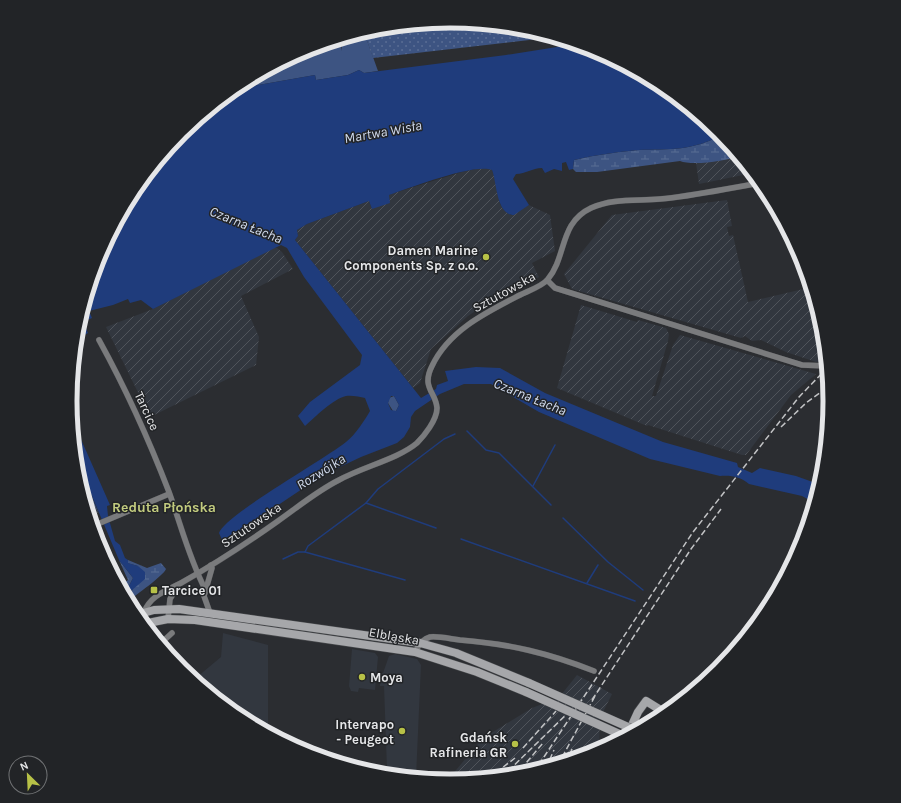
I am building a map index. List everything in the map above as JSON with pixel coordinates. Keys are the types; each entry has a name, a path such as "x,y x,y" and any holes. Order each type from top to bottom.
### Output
{"main road":[{"name":"Elbląska","path":"143,613 169,609 210,613 420,643 456,653 529,683 631,728"},
{"name":"Elbląska","path":"150,623 168,619 195,620 415,652 471,669 620,734"},
{"path":"631,728 638,712 646,701 661,710"}],"street":[{"name":"Sztutowska","path":"142,612 157,595 181,583 242,546 330,485 351,473 400,454 415,444 433,420 437,408 429,389 428,379 436,358 459,332 484,313 548,281 570,225 591,208 610,202 661,199 754,184"},
{"name":"Sztutowska","path":"548,281 555,288 802,365 822,366"},
{"name":"Tarcice","path":"99,340 134,408 169,494 197,573 205,589"},
{"path":"98,524 169,494"},
{"path":"210,613 204,596 212,568 211,565"},
{"name":"Sztutowska","path":"168,619 173,592 181,583"},
{"path":"164,641 172,633"},
{"name":"Elbląska","path":"420,643 429,637 516,647 555,656 594,671"},
{"path":"415,652 420,643"}],"shaded area":[{"path":"733,158 747,174 699,184 696,163"},
{"name":"Damen Marine Components Sp. z o.o.","path":"485,167 492,170 500,204 505,211 511,215 529,205 550,215 555,251 532,263 539,277 487,303 468,316 431,349 420,383 413,388 295,240 298,236 297,230 307,224 369,201 372,209 388,195 462,172"},
{"path":"727,200 732,226 727,227 729,236 733,235 748,302 806,288 817,329 822,361 816,362 786,352 761,340 752,341 745,336 741,338 572,289 564,274 612,215"},
{"path":"272,248 277,248 282,252 293,269 241,296 259,337 256,365 150,417 106,327 153,309"},
{"path":"581,305 637,322 638,320 666,328 669,334 668,341 652,396 656,396 673,345 680,335 816,374 791,395 746,455 742,455 648,425 647,426 557,388"},
{"path":"88,492 98,513 95,514"},
{"path":"223,633 268,645 268,727 223,698 198,676 221,657"},
{"path":"352,649 375,653 378,657 375,690 359,688 358,692 351,691 349,686"},
{"name":"Intervapo - Peugeot","path":"395,654 417,659 421,665 416,773 387,769 384,686 380,686 379,674 383,673 389,656"},
{"path":"577,675 612,694 600,718 599,744 571,755 523,768 499,772 452,775 483,738 532,708 555,699 557,700"},
{"path":"363,764 373,764 374,767"}],"green space":[{"path":"450,28 475,29 499,31 539,39 373,58 366,38 402,31"},
{"path":"366,38 378,71 364,73 359,70 348,75 316,80 315,75 251,86 308,56 341,45 342,51 342,44"},
{"path":"716,138 733,158 710,162 693,163 680,161 597,172 576,172 573,169 574,160 598,155 638,150 691,147"},
{"path":"394,396 399,405 396,411 393,411 388,403 389,398"},
{"path":"86,483 99,514 89,493"},
{"path":"119,560 133,578 127,588 124,583 128,580"},
{"path":"128,560 147,568 161,563 166,569 133,597 130,593 132,591 138,566 127,563"}],"water":[{"path":"564,46 593,56 637,78 678,105 715,137 711,140 691,147 638,150 598,155 574,160 573,169 569,170 566,162 562,163 562,171 554,169 545,173 542,168 516,174 513,179 529,205 514,215 508,214 500,204 492,170 471,170 442,177 389,195 390,203 372,209 369,201 307,224 297,230 298,236 295,240 421,398 436,389 437,385 448,381 445,371 476,367 500,368 545,393 663,442 737,463 738,467 752,473 760,468 796,476 815,483 810,500 802,496 749,484 736,477 720,476 650,459 539,412 491,384 464,384 440,394 415,411 411,417 410,427 404,437 397,443 361,457 323,475 223,542 219,533 225,525 238,514 335,450 350,439 360,427 370,411 365,398 346,396 341,398 324,409 305,426 298,416 310,402 360,365 362,355 304,277 287,248 281,245 153,309 141,300 130,303 128,299 113,305 89,311 92,318 86,321 97,281 105,259 127,215 154,174 186,137 223,105 251,86 315,75 316,80 348,75 359,70 364,73 506,55","holes":["391,396 394,396 399,405 396,411 391,410 388,403"]},
{"path":"85,326 88,333 83,336"},
{"path":"79,434 110,505 107,506 108,516 115,541 120,545 125,558 128,560 128,563 138,566 145,572 145,579 130,592 127,588 133,578 119,560 86,482"}],"waterway":[{"path":"467,431 486,450 499,453 551,505"},
{"path":"283,559 298,552 305,552 308,546 366,503 378,489 444,439 455,434"},
{"path":"533,486 555,445"},
{"path":"366,503 436,528"},
{"path":"563,518 608,562 643,590"},
{"path":"461,539 635,601"},
{"path":"305,552 405,580"},
{"path":"587,583 598,565"}],"railway":[{"path":"539,764 693,532 799,397 823,373"},
{"path":"781,427 806,403 824,390"},
{"path":"592,700 691,549 721,509"},
{"path":"562,758 595,696"},
{"path":"509,770 571,710"},
{"path":"523,748 556,711"},
{"path":"522,768 543,743"},
{"path":"570,755 572,749"},
{"path":"549,761 554,750"},
{"path":"497,772 515,758"}],"place":[{"name":"Damen Marine Components Sp. z o.o.","path":"486,257"},
{"name":"Tarcice 01","path":"154,590"},
{"name":"Moya","path":"362,677"},
{"name":"Intervapo - Peugeot","path":"402,731"},
{"name":"Gdańsk Rafineria GR","path":"515,744"}],"district":[{"name":"Reduta Płońska","path":"164,507"}],"water label":[{"name":"Martwa Wisła","path":"383,132"},
{"name":"Czarna Łacha","path":"246,225"},
{"name":"Czarna Łacha","path":"530,397"},
{"name":"Rozwójka","path":"321,472"}]}
